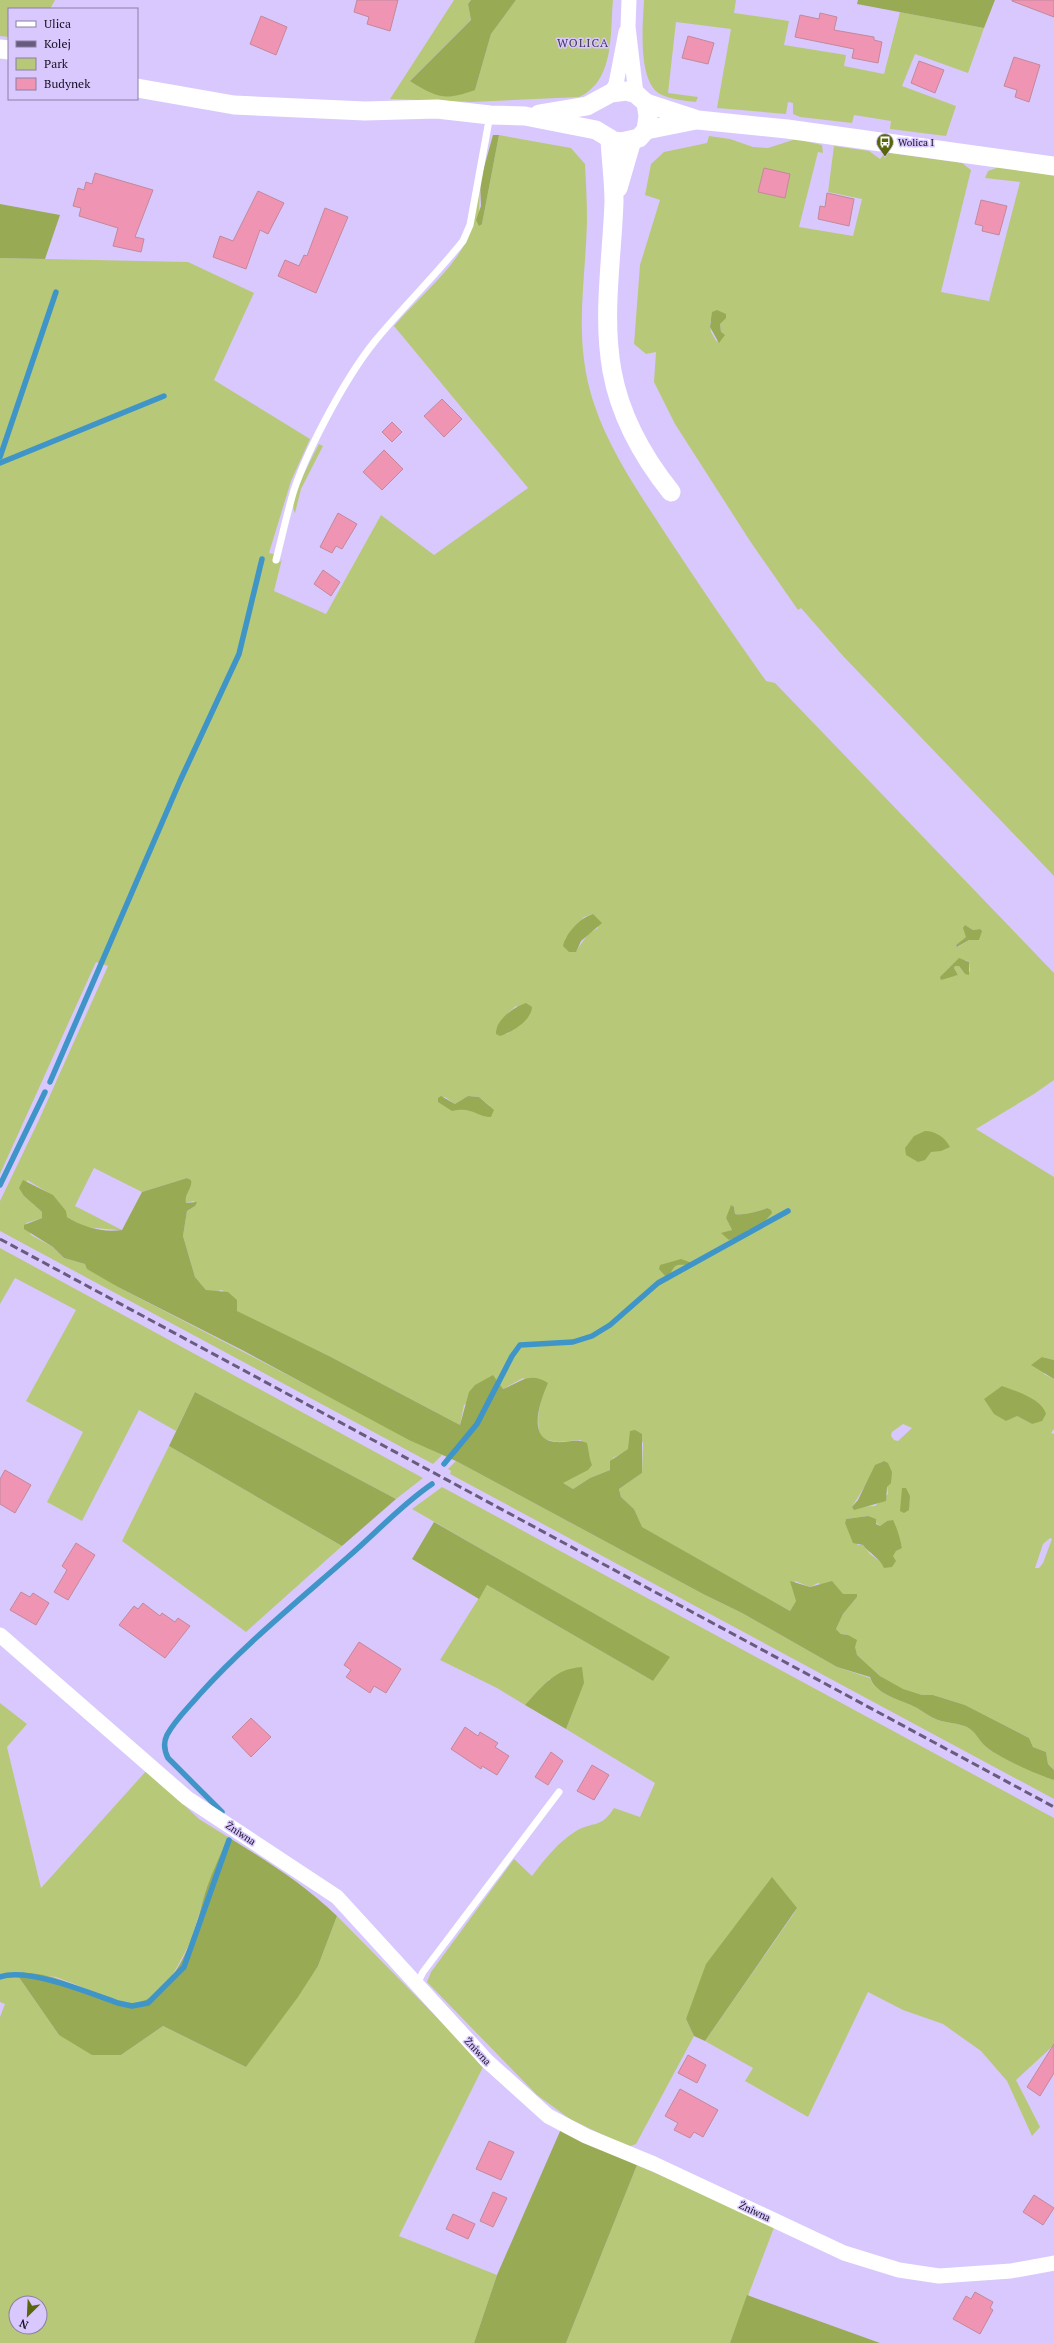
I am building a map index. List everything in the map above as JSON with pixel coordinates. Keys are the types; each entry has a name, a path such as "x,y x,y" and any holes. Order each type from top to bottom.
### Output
{"street":[{"path":"614,201 639,135 648,116 641,98 628,27 629,0"},
{"path":"628,27 623,40 616,84 594,111 603,134 614,201 608,336 612,372 632,431 654,471 671,492"},
{"path":"138,88 234,105 365,111 437,109 490,115 525,116 587,106 618,91 641,98 698,120 787,129 1054,166"},
{"path":"525,116 603,134 621,142 639,135 698,120"},
{"name":"Żniwna","path":"0,1635 187,1798 337,1897 487,2061 548,2116 586,2136 654,2164 844,2253 899,2270 938,2276 1011,2271 1054,2263"}],"lane":[{"path":"276,560 299,478 325,424 353,373 375,342 463,241 470,225 490,115"},
{"path":"417,1984 423,1972 559,1792"}],"green space":[{"path":"0,0 55,0 51,8 8,8 8,37 0,36"},
{"path":"454,0 471,0 468,4 471,20 410,81 475,90 491,34 516,0 613,0 608,55 605,68 599,80 591,90 579,97 472,102 390,99"},
{"path":"471,0 516,0 491,34 475,90 456,96 441,96 427,91 410,81 471,20 468,4"},
{"path":"644,0 736,0 734,13 789,21 784,45 846,55 844,66 884,74 900,12 984,28 968,73 915,54 902,86 956,106 946,136 890,129 891,121 854,115 852,123 800,117 793,114 793,103 788,102 786,114 717,108 731,29 676,22 668,93 698,97 696,102 677,100 660,94 653,87 648,77 645,64 643,50"},
{"path":"858,0 995,0 984,28 857,4"},
{"path":"493,135 499,135 482,224 479,226 476,220 481,206 480,182"},
{"path":"499,135 571,148 585,164 587,221 582,325 584,360 588,384 595,408 627,474 691,573 766,681 775,683 1054,973 1054,1080 1034,1094 976,1129 1054,1177 1054,1360 1042,1357 1044,1374 1054,1379 1054,1429 1051,1433 1054,1434 1054,1770 1048,1764 1046,1752 1033,1747 1029,1738 965,1705 933,1695 922,1695 903,1690 880,1676 857,1655 848,1635 841,1634 836,1629 843,1614 857,1597 856,1594 843,1594 818,1583 810,1587 795,1581 796,1601 790,1611 641,1527 634,1509 621,1497 619,1489 642,1473 643,1442 613,1458 610,1470 590,1478 573,1489 562,1483 589,1459 581,1440 558,1442 542,1439 538,1423 540,1404 543,1394 523,1378 503,1389 496,1382 464,1405 460,1425 329,1356 236,1311 237,1307 222,1290 214,1292 206,1290 195,1277 183,1236 187,1211 195,1206 194,1201 186,1203 185,1200 191,1180 187,1178 142,1192 94,1168 75,1206 122,1230 117,1230 84,1227 67,1217 47,1192 27,1180 24,1196 42,1212 42,1218 26,1223 31,1235 53,1247 64,1258 85,1264 118,1287 442,1455 433,1464 0,1231 0,1201 38,1122 108,966 96,962 0,1174 0,258 188,262 254,293 214,380 310,439 291,481 269,553 274,554 275,560 280,562 282,559 274,591 326,614 381,515 434,555 528,488 394,326 444,273 461,250 467,239 475,211 480,182 479,211 482,224","holes":["593,914 598,928 588,934 576,951 565,939 584,917","965,925 973,930 980,929 979,940 969,940 958,947 956,945 966,937","966,960 969,962 970,971 965,974 959,966 955,966 954,968 958,975 949,977 947,972 949,968","516,1006 530,1015 507,1034 496,1030 508,1013","468,1096 479,1097 490,1106 491,1117 476,1111 460,1109 438,1098 445,1097 455,1104","734,1207 735,1214 751,1213 767,1208 769,1216 760,1227 748,1230 745,1235 729,1240 729,1232 732,1230 726,1218","1002,1386 1037,1403 1032,1424 1017,1416","903,1424 912,1428 898,1441 894,1440 891,1436 892,1432","884,1461 888,1494 875,1506 852,1507 879,1463","868,1516 880,1526 887,1521 895,1524 902,1547 881,1562 870,1554 863,1545 858,1545 845,1523 846,1519","1050,1538 1052,1539 1043,1563 1039,1568 1035,1568 1043,1544"]},
{"path":"709,136 730,139 753,147 768,148 796,139 822,145 823,153 818,152 799,227 853,236 862,199 828,192 834,146 869,151 880,159 884,154 890,153 962,163 971,170 941,292 989,301 1020,182 985,178 988,171 999,167 1054,174 1054,876 844,657 801,608 798,610 750,541 675,424 654,382 656,352 646,354 634,344 640,265 660,200 645,195 651,164 664,152 707,143","holes":["710,321 722,321 720,324 721,332 717,342 711,332"]},
{"path":"0,204 60,215 45,259 0,258"},
{"path":"717,310 726,314 726,318 720,324 721,332 725,335 719,343 710,327 712,312"},
{"path":"319,444 323,446 301,489 295,513 293,508 297,490"},
{"path":"593,914 602,923 581,941 576,952 569,952 563,946 570,931 583,919"},
{"path":"965,925 973,930 980,929 982,931 979,940 969,940 957,947 956,945 966,937 963,928"},
{"path":"959,958 969,962 969,975 965,974 959,966 955,966 954,968 958,975 941,980 940,977"},
{"path":"526,1003 532,1007 529,1017 515,1029 500,1036 496,1034 502,1019 511,1011"},
{"path":"441,1096 455,1104 468,1096 479,1097 494,1110 491,1117 486,1117 465,1110 452,1111 438,1102 438,1098"},
{"path":"925,1131 939,1135 950,1147 941,1151 931,1152 925,1160 918,1162 906,1155 905,1148 914,1136"},
{"path":"187,1178 191,1180 191,1186 186,1197 186,1203 197,1202 195,1206 187,1211 183,1236 195,1277 206,1290 228,1292 237,1300 237,1311 329,1356 460,1425 469,1392 475,1385 493,1375 503,1389 530,1378 535,1378 548,1383 539,1409 538,1427 541,1434 547,1440 556,1442 575,1441 587,1443 592,1465 588,1470 563,1483 573,1489 590,1478 610,1470 610,1461 628,1449 630,1431 635,1430 642,1434 642,1473 619,1489 621,1497 634,1509 642,1527 790,1611 796,1601 790,1581 810,1587 832,1581 843,1594 857,1594 857,1597 843,1614 836,1629 841,1634 848,1635 857,1640 855,1647 857,1655 880,1676 903,1689 922,1695 933,1695 965,1705 1029,1738 1033,1747 1046,1752 1048,1764 1054,1770 1054,1780 1028,1770 997,1754 984,1745 967,1727 938,1720 911,1705 883,1693 873,1683 870,1677 837,1667 742,1613 703,1594 456,1461 409,1440 244,1351 118,1287 87,1269 85,1264 64,1258 53,1247 24,1229 24,1225 42,1218 42,1212 24,1196 19,1188 23,1180 53,1195 66,1211 67,1217 73,1221 100,1230 115,1231 122,1230 142,1192"},
{"path":"731,1205 734,1207 735,1214 751,1213 767,1208 771,1210 772,1213 760,1227 748,1230 745,1235 729,1240 721,1233 732,1230 726,1218"},
{"path":"0,1248 423,1478 396,1499 195,1392 176,1431 139,1410 82,1521 47,1502 83,1432 26,1401 76,1310 15,1278 0,1304"},
{"path":"681,1259 692,1263 690,1265 675,1266 667,1278 659,1269 660,1265"},
{"path":"1042,1357 1054,1360 1054,1379 1031,1365"},
{"path":"1002,1386 1028,1396 1039,1404 1044,1409 1046,1414 1042,1421 1032,1424 1017,1416 1006,1421 994,1414 984,1399"},
{"path":"195,1392 396,1499 342,1546 169,1446"},
{"path":"169,1446 342,1546 246,1632 122,1541"},
{"path":"456,1461 703,1594 742,1613 837,1667 870,1678 873,1684 884,1693 917,1708 938,1720 967,1727 975,1733 989,1749 1028,1770 1054,1780 1054,1799 450,1474 451,1471 448,1469"},
{"path":"884,1461 888,1463 892,1472 891,1483 887,1487 886,1501 854,1510 852,1507 858,1500 875,1465"},
{"path":"442,1487 1054,1818 1054,2045 1016,2080 1040,2127 1032,2136 1007,2081 981,2051 943,2024 903,2010 868,1992 808,2117 745,2081 753,2068 705,2041 797,1909 686,2019 694,2036 636,2144 628,2147 570,2119 537,2095 427,1982 431,1972 514,1859 532,1876 546,1858 569,1835 582,1828 601,1822 614,1808 640,1817 655,1783 566,1729 583,1683 550,1679 525,1705 497,1688 440,1660 487,1585 653,1681 669,1657 412,1509"},
{"path":"902,1488 906,1488 910,1496 909,1510 904,1513 900,1511"},
{"path":"868,1516 876,1519 876,1524 880,1526 887,1521 893,1520 894,1522 902,1548 896,1551 893,1556 896,1561 892,1567 884,1568 880,1561 863,1545 853,1543 845,1523 846,1519"},
{"path":"434,1522 670,1657 653,1681 487,1585 479,1599 412,1559"},
{"path":"582,1667 584,1683 566,1729 525,1705 556,1675 572,1668"},
{"path":"0,1703 27,1724 7,1747 41,1888 147,1770 199,1819 228,1837 207,1887 191,1941 170,1980 151,1999 137,2004 120,2002 56,1977 16,1973 59,2035 121,2055 163,2026 246,2067 318,1966 337,1916 484,2065 399,2236 497,2275 474,2343 0,2343 0,2017 5,2004 0,2002"},
{"path":"228,1837 298,1883 337,1916 318,1966 298,1997 246,2067 163,2026 121,2055 92,2055 59,2035 16,1973 30,1973 57,1978 121,2002 134,2003 145,2000 156,1994 173,1975 186,1951 196,1927 214,1868"},
{"path":"772,1877 797,1908 705,2041 694,2036 686,2019 706,1964"},
{"path":"561,2129 637,2165 566,2343 474,2343 497,2275"},
{"path":"637,2165 775,2225 730,2343 566,2343"},
{"path":"747,2295 880,2343 730,2343"}],"building":[{"path":"357,0 398,0 390,31 367,24 369,17 354,12"},
{"path":"1054,0 1054,17 1012,1"},
{"path":"820,13 837,17 834,30 874,37 874,40 882,42 878,63 852,58 854,49 795,37 800,15 819,19"},
{"path":"261,16 287,27 276,55 250,44"},
{"path":"688,36 714,43 708,64 682,58"},
{"path":"1014,57 1040,65 1029,102 1015,97 1017,90 1004,86"},
{"path":"919,61 944,70 935,93 911,83"},
{"path":"764,168 790,174 785,198 758,192"},
{"path":"95,173 153,190 135,237 144,239 141,252 113,246 118,228 79,216 81,208 73,206 78,188 84,190 86,182 92,184"},
{"path":"258,191 284,203 268,234 260,230 246,269 213,257 220,236 233,241"},
{"path":"827,193 854,199 849,226 818,219 820,206 825,207"},
{"path":"981,200 1007,206 999,235 982,231 983,226 975,224"},
{"path":"325,208 348,217 316,293 278,276 285,260 299,266 304,255 307,256"},
{"path":"442,399 462,419 444,437 424,416"},
{"path":"392,422 402,432 392,442 382,432"},
{"path":"384,450 403,469 382,490 363,472"},
{"path":"338,513 357,524 342,549 336,546 332,553 320,547"},
{"path":"323,570 340,582 331,596 314,584"},
{"path":"5,1470 31,1485 15,1513 0,1504 0,1479"},
{"path":"76,1543 95,1555 68,1600 54,1592 67,1570 62,1566"},
{"path":"21,1592 30,1597 33,1593 49,1603 36,1625 10,1610"},
{"path":"143,1603 160,1616 162,1613 175,1622 178,1618 190,1626 165,1658 119,1625 134,1606 138,1609"},
{"path":"359,1642 401,1669 386,1693 374,1686 370,1693 346,1677 351,1670 344,1665"},
{"path":"251,1718 271,1737 251,1757 232,1737"},
{"path":"465,1727 478,1736 480,1732 498,1743 495,1747 509,1756 497,1775 482,1766 481,1769 451,1749"},
{"path":"551,1752 563,1761 548,1785 535,1777"},
{"path":"592,1765 609,1775 594,1800 577,1791"},
{"path":"1054,2044 1054,2073 1040,2096 1027,2087"},
{"path":"688,2055 706,2065 697,2083 678,2073"},
{"path":"680,2089 718,2110 703,2137 694,2132 690,2138 674,2130 678,2123 665,2116"},
{"path":"489,2141 514,2152 501,2180 476,2169"},
{"path":"493,2192 507,2198 493,2227 480,2221"},
{"path":"1034,2195 1054,2208 1043,2225 1023,2212"},
{"path":"453,2214 475,2224 468,2239 446,2229"},
{"path":"975,2292 993,2302 990,2308 993,2310 980,2334 953,2319 966,2296 971,2299"}],"waterway":[{"path":"0,457 56,292"},
{"path":"0,463 164,396"},
{"path":"50,1082 180,781 239,654 262,559"},
{"path":"0,1185 45,1092"},
{"path":"444,1464 477,1424 512,1356 520,1345 573,1342 592,1336 610,1325 658,1283 788,1211"},
{"path":"222,1812 168,1758 165,1744 170,1730 199,1695 252,1641 399,1510 432,1484"},
{"path":"0,1977 26,1975 59,1982 118,2003 132,2006 148,2003 184,1967 229,1840"}],"railway":[{"path":"0,1239 1054,1807"}],"place":[{"name":"Wolica I","path":"885,157"}],"district":[{"name":"WOLICA","path":"583,43"}]}
